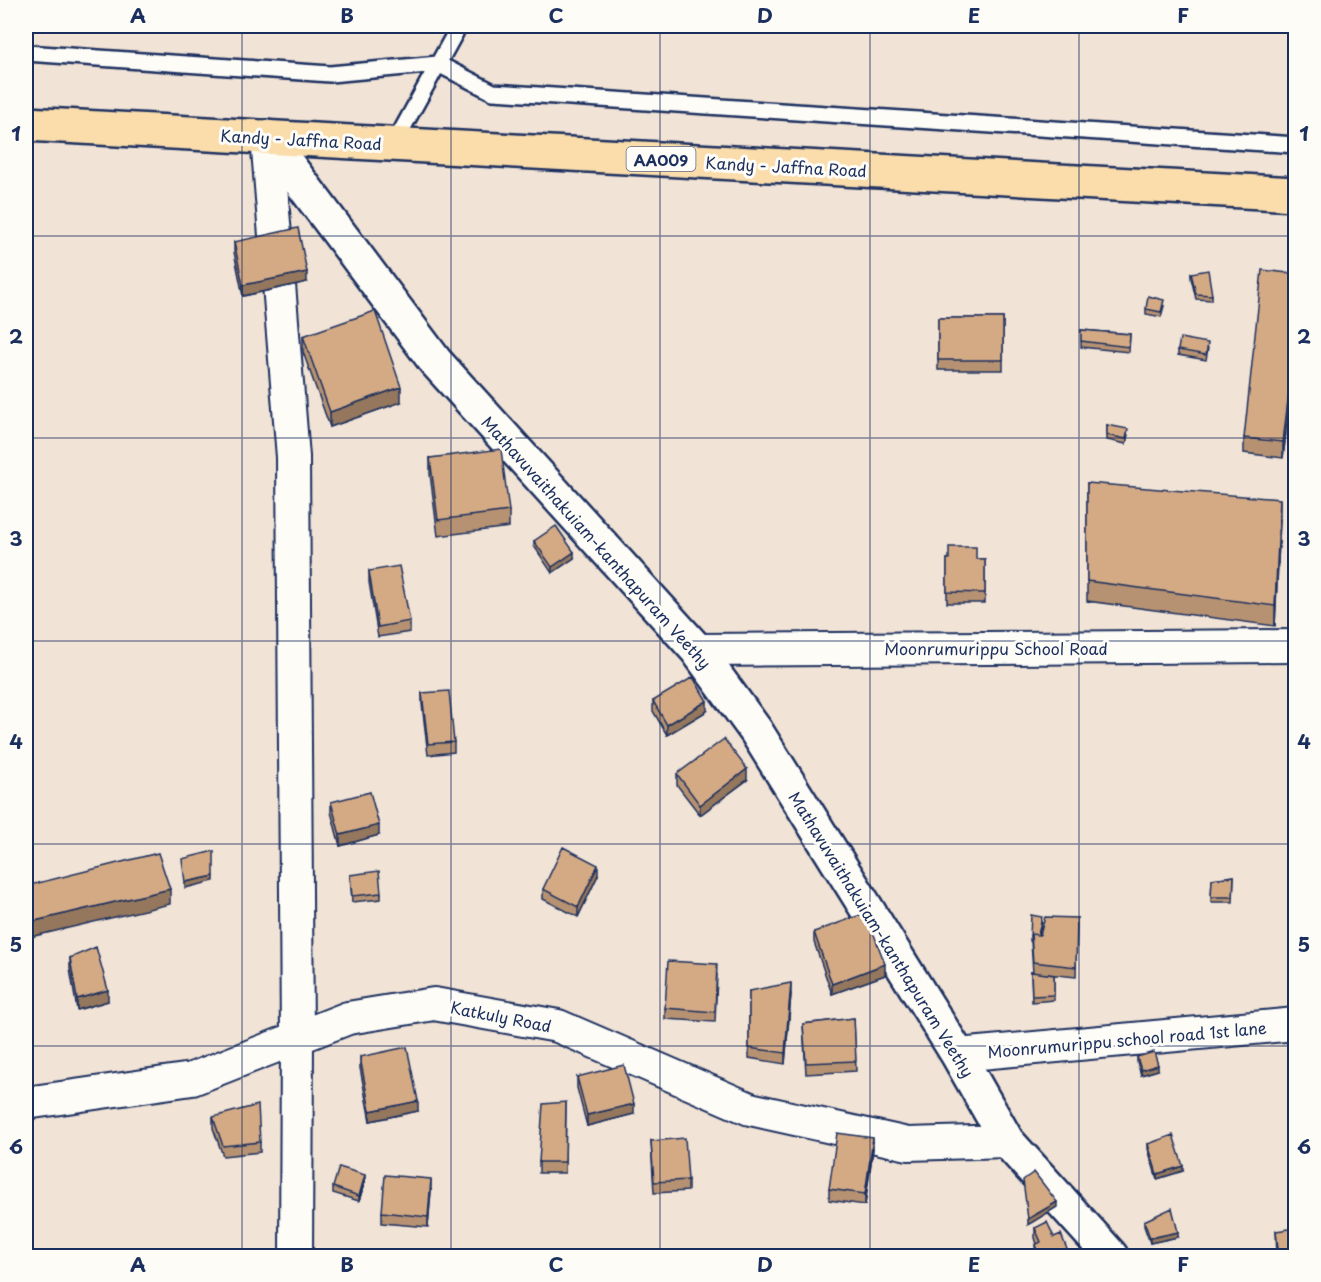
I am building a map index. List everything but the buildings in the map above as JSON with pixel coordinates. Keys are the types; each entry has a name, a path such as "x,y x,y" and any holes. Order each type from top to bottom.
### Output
{"highway":[{"name":"Kandy - Jaffna Road","path":"26,124 1296,194"}],"street":[{"name":"Mathavuvaithakuiam-kanthapuram Veethy","path":"267,137 435,361 697,651 756,731 958,1055 1007,1141 1110,1257"},
{"path":"267,137 293,457 297,1038 296,1257"},
{"name":"Moonrumurippu School Road","path":"697,651 1296,646"},
{"name":"Katkuly Road","path":"26,1103 192,1079 348,1018 434,1004 558,1026 750,1109 908,1144 1007,1141"},
{"name":"Moonrumurippu school road 1st lane","path":"958,1055 1296,1024"}],"lane":[{"path":"394,144 459,26"},
{"path":"26,53 330,74 438,64 492,92 1296,145"}]}
